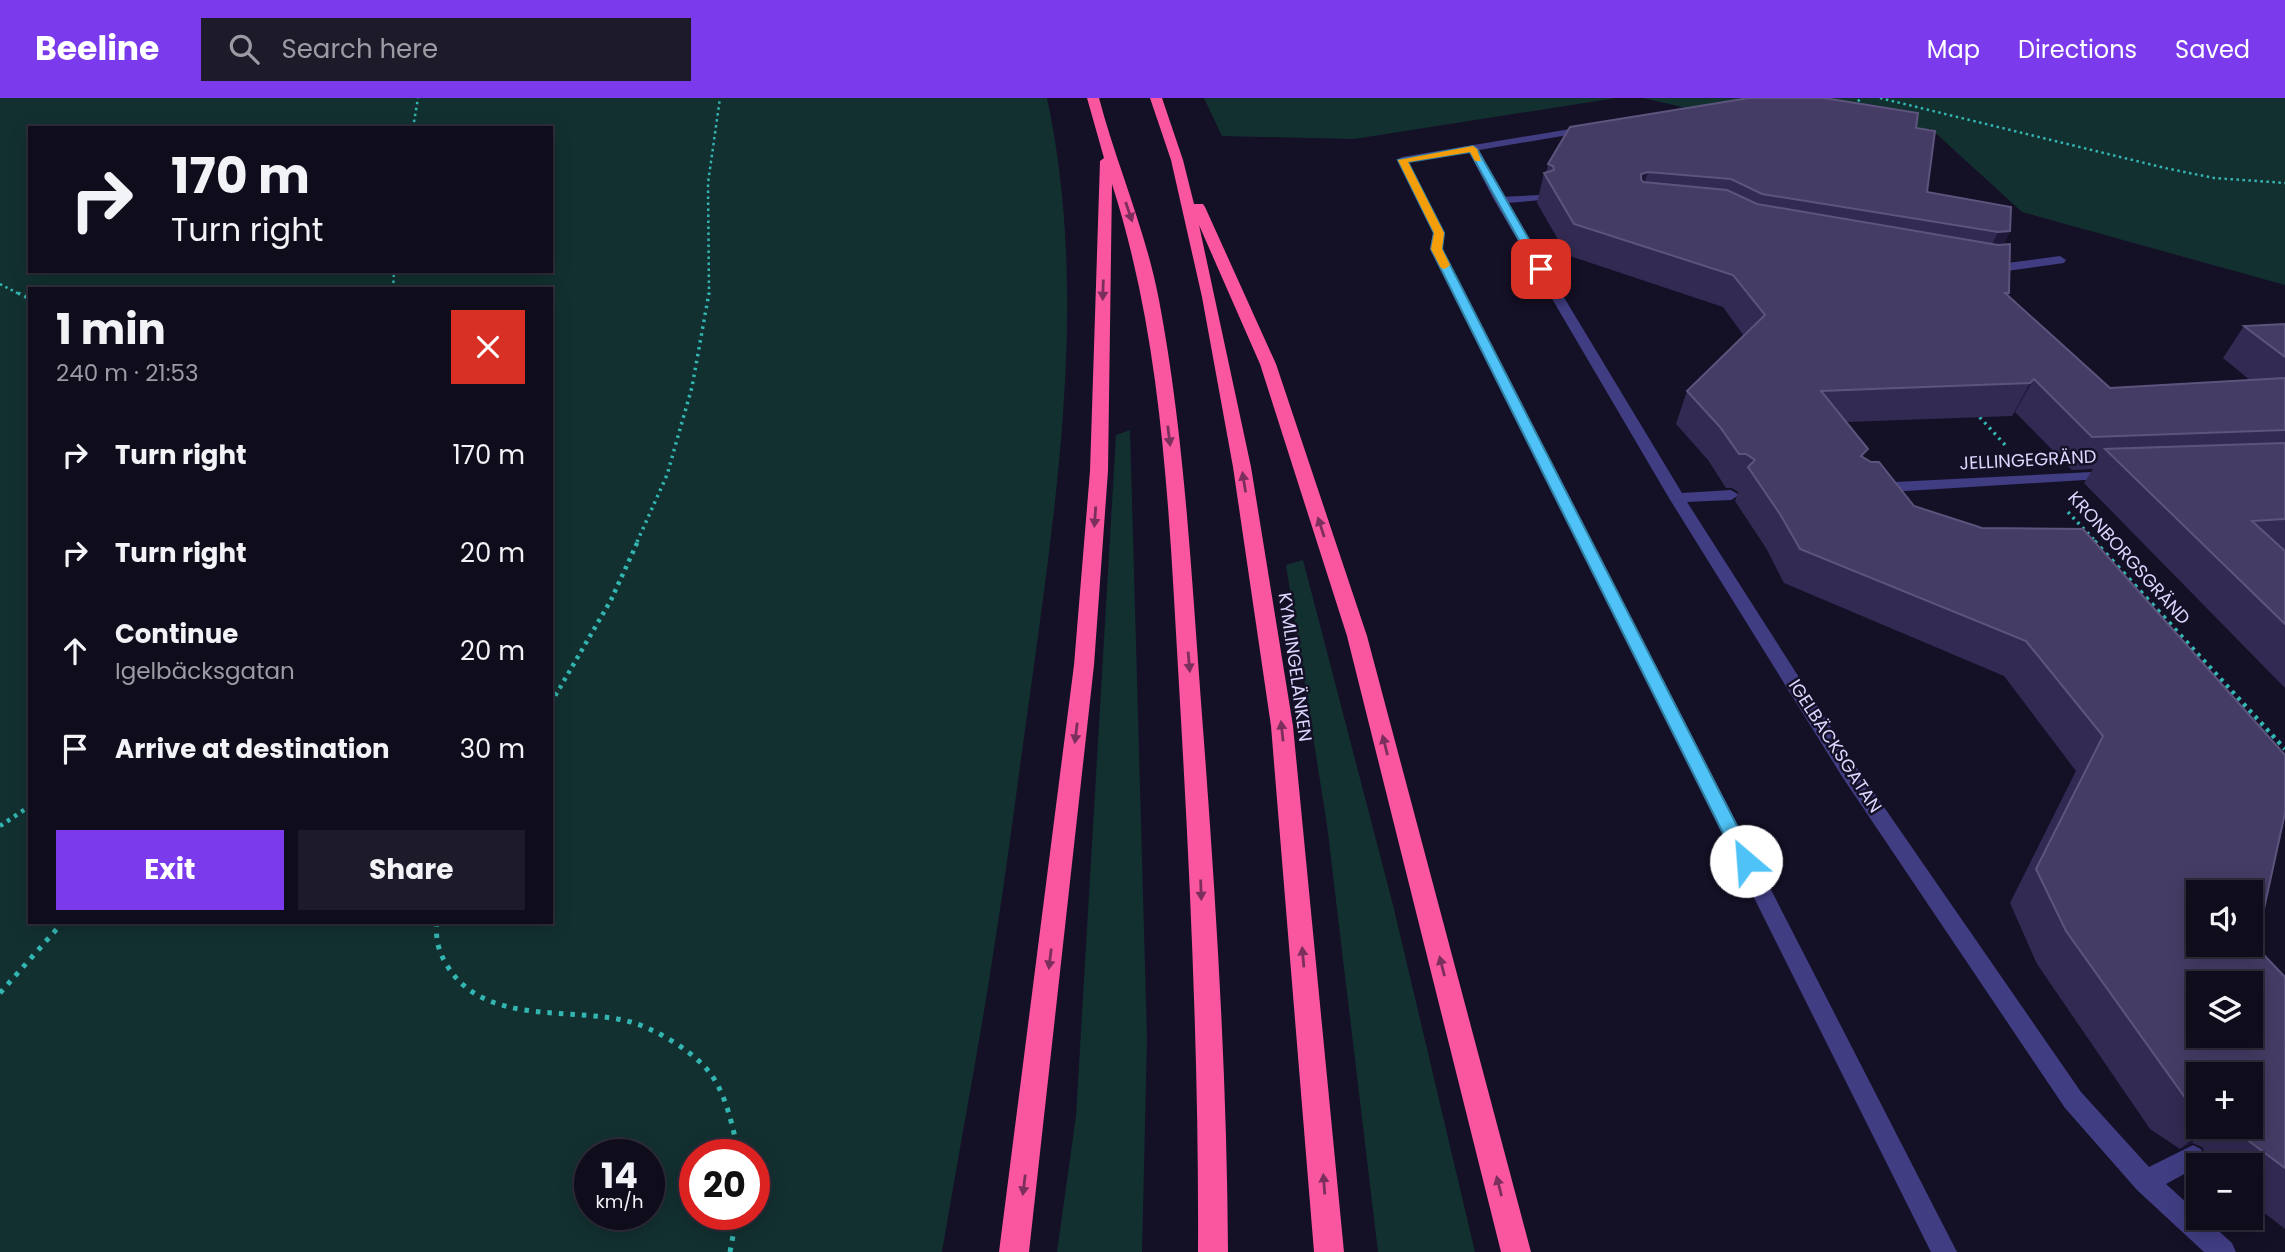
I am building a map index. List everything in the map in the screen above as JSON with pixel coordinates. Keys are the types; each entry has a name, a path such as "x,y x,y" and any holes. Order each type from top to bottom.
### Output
{"highway":[{"path":"1093,98 1105,144 1132,219 1151,299 1174,472 1194,726 1213,1181 1213,1252"},
{"name":"KYMLINGELÄNKEN","path":"1156,98 1177,160 1209,297 1242,467 1282,726 1329,1252"},
{"path":"1014,1252 1084,665 1099,471 1105,144"},
{"path":"1177,160 1268,364 1357,636 1516,1252"}],"street":[{"path":"1600,127 1402,160 1439,233 1436,249 1944,1252"},
{"name":"IGELBÄCKSGATAN","path":"1473,149 1500,200 1677,498 1850,773 2066,1089 2147,1182 2223,1252"},
{"path":"1500,200 1539,198"},
{"path":"1970,268 1983,270 2060,260"},
{"name":"JELLINGEGRÄND","path":"1857,489 2133,475"},
{"path":"1677,498 1731,495"},
{"path":"2147,1182 2186,1161"}],"path":[{"path":"413,126 418,98"},
{"path":"553,700 611,600 662,488 692,387 709,295 708,183 720,98"},
{"path":"1846,111 1862,98"},
{"path":"1880,98 2165,168 2214,178 2285,183"},
{"path":"0,284 28,298"},
{"name":"KRONBORGSGRÄND","path":"1971,408 2285,749"},
{"path":"0,826 28,807"},
{"path":"0,993 61,924"},
{"path":"437,924 434,940 448,972 471,992 519,1009 632,1022 675,1045 705,1067 729,1110 735,1139"},
{"path":"730,1252 734,1230"}],"green space":[{"path":"0,98 1047,98 1059,170 1066,243 1065,389 1042,608 984,1010 942,1252 0,1252"},
{"path":"1204,98 1616,98 1354,139 1222,136"},
{"path":"1643,98 2285,98 2285,285 2022,212 1930,128 1921,136 1708,113"},
{"path":"1130,430 1147,1039 1142,1252 1057,1252 1076,1116 1116,435"},
{"path":"1303,560 1393,905 1475,1252 1378,1252 1327,825 1286,565"}],"building":[{"path":"1749,98 1824,98 1918,113 1916,128 1935,131 1927,192 2011,207 2010,231 1998,232 1762,194 1731,179 1648,172 1641,174 1641,179 1643,182 1727,190 1757,204 1998,245 2010,244 2009,293 2005,293 2110,388 2285,378 2285,430 2092,437 2034,379 2030,383 1821,391 1868,449 1861,456 1871,462 1879,462 1914,506 1982,528 2083,529 2285,755 2285,813 2263,913 2263,880 2186,880 2186,957 2263,957 2263,954 2285,977 2285,1168 2246,1139 2263,1139 2263,1062 2186,1062 2186,1099 2066,931 2036,869 2103,736 2026,641 1800,549 1748,467 1755,460 1746,454 1739,454 1720,427 1687,391 1765,315 1733,275 1574,224 1544,173 1554,170 1553,166 1548,164 1570,127"},
{"path":"2285,324 2285,357 2244,326"},
{"path":"2285,443 2285,519 2252,521 2285,551 2285,624 2105,449"}],"slow traffic":[{"path":"1445,265 1436,249 1439,233 1402,160 1473,149 1478,159"}],"route":[{"path":"1541,269 1473,149 1402,160 1439,233 1436,249 1746,861"}]}
